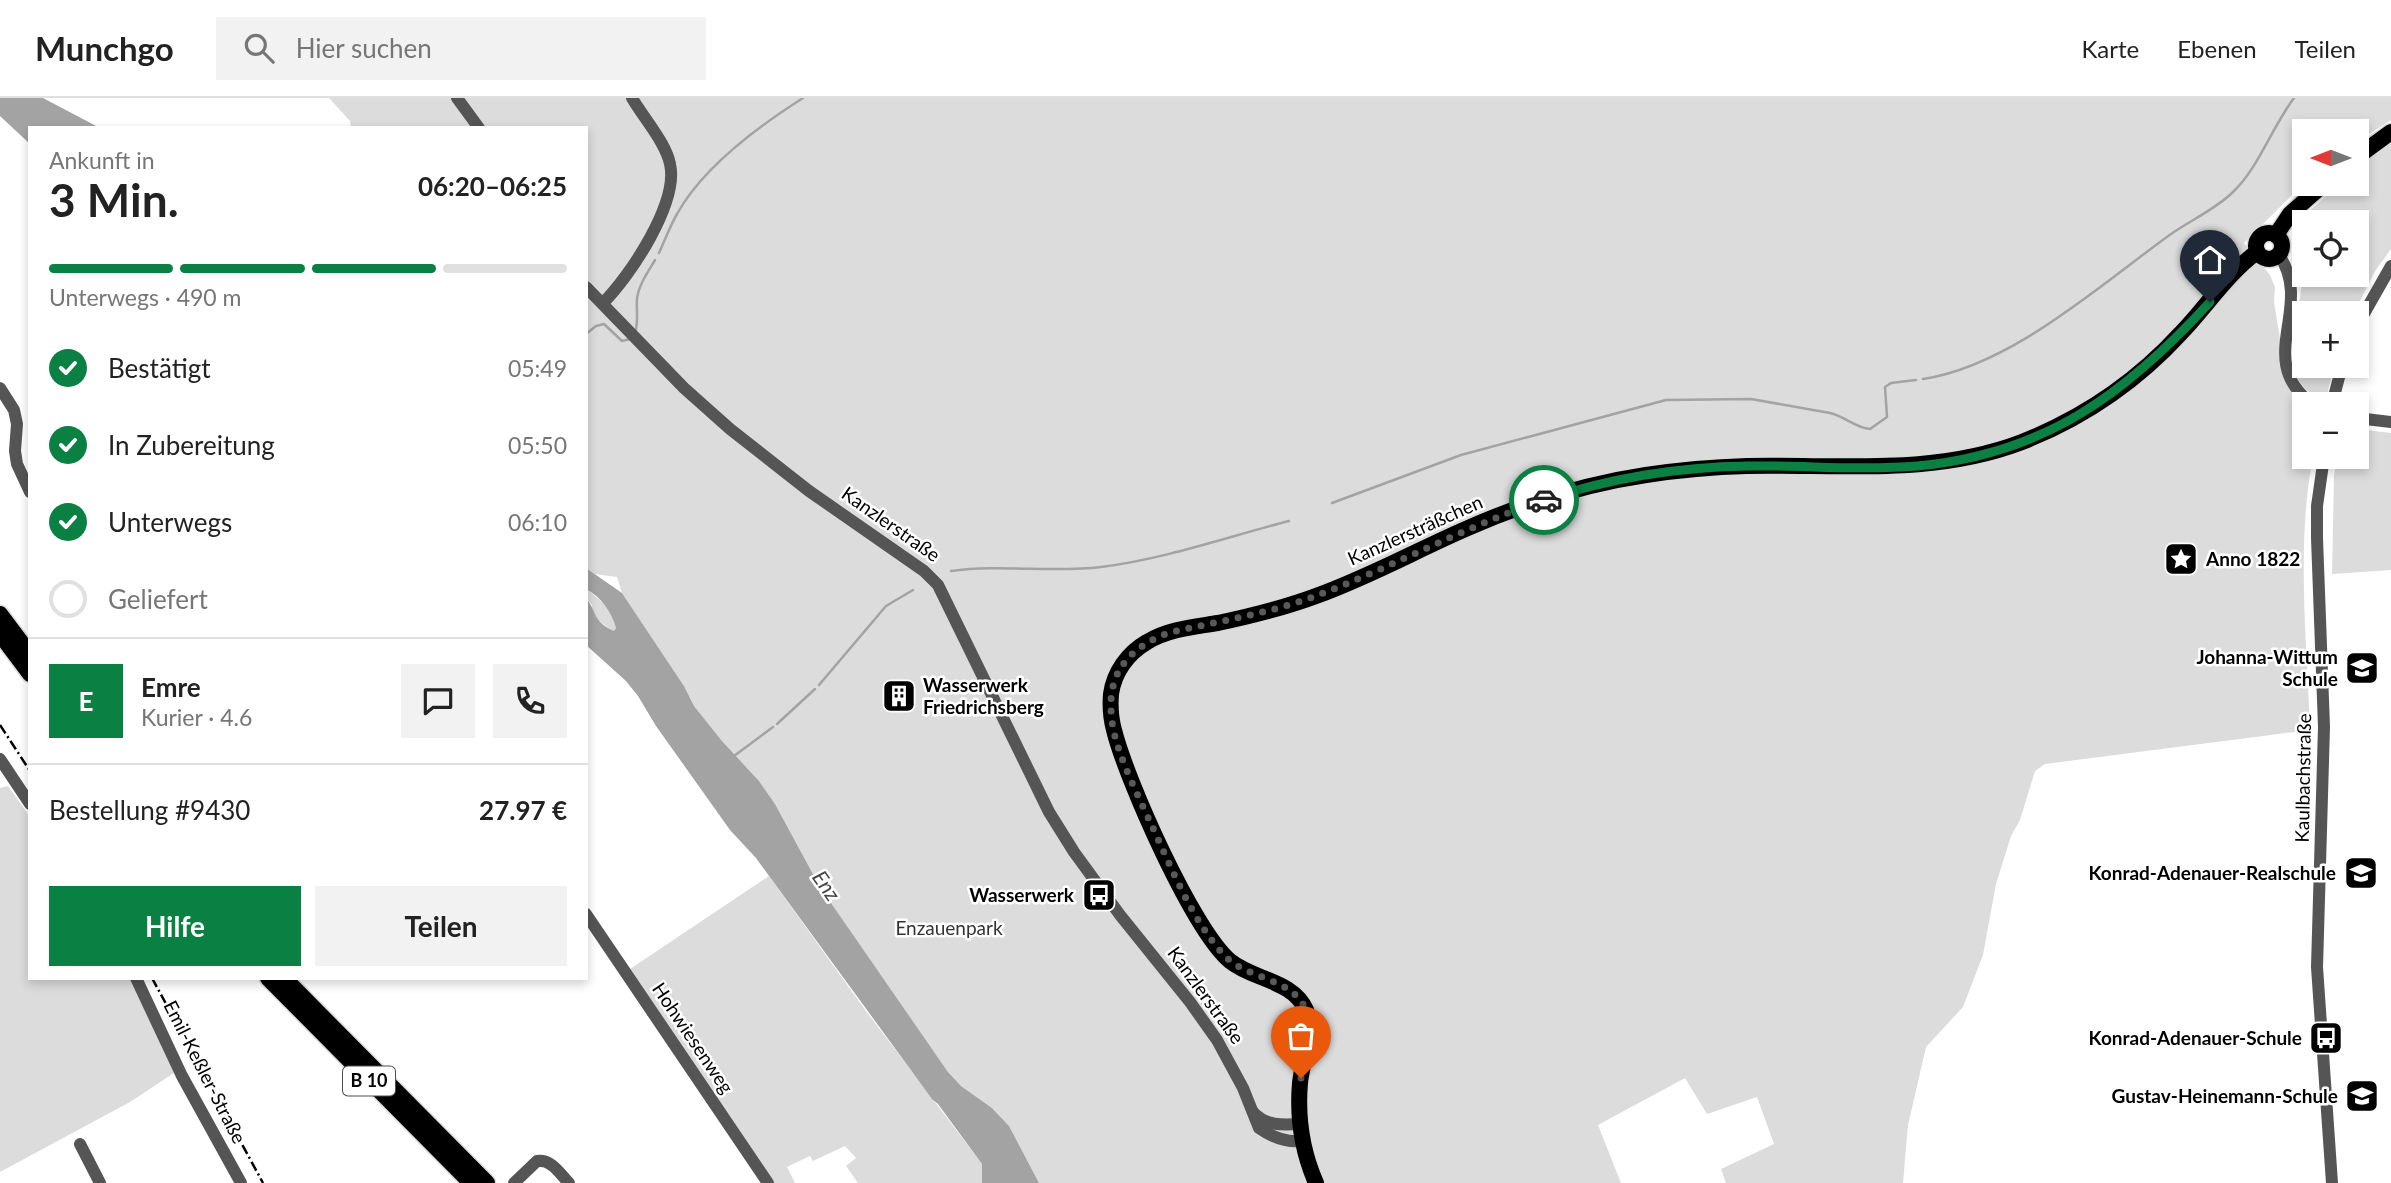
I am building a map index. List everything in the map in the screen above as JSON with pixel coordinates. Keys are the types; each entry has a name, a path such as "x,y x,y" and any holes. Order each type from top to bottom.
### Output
{"main road":[{"path":"2370,147 2391,132"},
{"path":"2276,235 2290,214 2310,196"},
{"path":"2268,233 2276,235 2282,242 2279,255 2267,259 2257,252 2256,243 2260,236 2268,233"},
{"name":"Kanzlersträßchen","path":"1301,1132 1301,1078 1308,1026 1306,1010 1288,989 1247,972 1226,958 1210,938 1169,862 1141,803 1113,729 1112,689 1129,655 1142,644 1168,633 1269,611 1316,596 1518,508 1596,485 1647,475 1711,468 1916,466 1963,459 2016,444 2068,421 2116,392 2161,354 2257,252"},
{"path":"0,614 28,651"},
{"path":"0,634 28,671"},
{"name":"B 10","path":"270,980 471,1183"},
{"name":"B 10","path":"286,980 487,1183"},
{"path":"1301,1132 1315,1183"}],"street":[{"path":"457,98 477,126"},
{"path":"603,303 621,285 645,247 662,213 672,184 666,152 632,98"},
{"path":"2279,255 2291,281 2292,303 2285,370 2292,387 2298,392"},
{"path":"2369,305 2391,266"},
{"name":"Kanzlerstraße","path":"588,289 684,388 730,429 808,491 903,555 938,585 1049,812 1074,852 1217,1040 1255,1114 1264,1121 1285,1125 1301,1132"},
{"path":"0,388 15,410 17,464 28,488"},
{"path":"2369,419 2391,422"},
{"name":"Kaulbachstraße","path":"2323,469 2317,538 2325,727 2317,967 2332,1183"},
{"path":"0,759 28,801"},
{"name":"Hohwiesenweg","path":"588,917 768,1183"},
{"name":"Emil-Keßler-Straße","path":"137,980 182,1076 242,1183"},
{"path":"80,1144 100,1183"},
{"path":"514,1183 537,1161 542,1160 552,1165 569,1183"}],"green space":[{"name":"Enzauenpark","path":"329,98 2391,98 2391,120 2370,134 2370,119 2292,119 2292,195 2244,243 2270,275 2275,287 2274,302 2282,351 2281,369 2292,393 2292,469 2311,469 2304,558 2310,730 2045,764 2035,771 1996,884 1983,955 1963,1007 1926,1047 1908,1125 1903,1183 1726,1183 1721,1169 1774,1144 1757,1097 1707,1114 1685,1078 1598,1125 1621,1183 1039,1183 1009,1126 992,1108 961,1086 948,1072 820,887 775,804 759,781 694,706 684,686 622,593 617,577 595,574 588,569 588,126 351,126 350,121"},
{"path":"2391,142 2391,249 2369,283 2369,210 2311,210 2326,196 2370,196 2370,159"},
{"path":"2301,287 2367,287 2360,301 2299,301"},
{"path":"2331,378 2328,392 2310,392 2298,379"},
{"path":"2369,430 2391,433 2391,570 2332,574 2335,469 2369,469"},
{"path":"588,590 611,613 616,628 614,632 599,621 591,609 592,605 588,600"},
{"path":"8,786 28,814 28,980 131,980 174,1073 130,1102 0,1172 0,788"},
{"path":"769,876 866,1011 982,1164 982,1183 858,1183 846,1166 856,1158 845,1146 813,1161 810,1156 787,1167 795,1183 772,1183 630,969"}],"shaded area":[{"path":"0,98 43,98 96,126 28,126 28,142 0,116"},
{"path":"588,569 622,593 684,686 694,706 759,781 775,804 820,887 948,1072 961,1086 992,1108 1009,1126 1039,1183 982,1183 982,1164 938,1104 756,858 730,830 656,726 638,696 626,681 588,647 588,600 602,624 614,631 616,628 605,605 588,590"}],"waterway":[{"path":"659,253 677,214 701,180 733,149 803,98"},
{"path":"1923,379 1956,371 2021,341 2085,299 2171,234 2219,204 2250,171 2294,98"},
{"path":"635,333 638,293 655,260"},
{"path":"588,332 604,324 622,341 630,339"},
{"path":"1332,503 1461,455 1666,400 1751,399 1830,413 1870,429 1887,417 1885,387 1891,383 1916,380"},
{"path":"951,571 1101,567 1172,553 1289,521"},
{"path":"819,685 886,606 913,590"},
{"path":"777,724 815,689"},
{"path":"734,756 773,727"}],"railway":[{"path":"0,725 28,768"},
{"path":"153,980 263,1183"}],"way so far":[{"path":"1301,1078 1308,1035 1306,1010 1288,989 1247,972 1226,958 1196,914 1141,803 1113,729 1111,699 1115,679 1129,655 1154,638 1269,611 1316,596 1471,527 1544,500"}],"place":[{"name":"Anno 1822","path":"2181,559"},
{"name":"Johanna-Wittum Schule","path":"2362,668"},
{"name":"Wasserwerk Friedrichsberg","path":"899,696"},
{"name":"Konrad-Adenauer-Realschule","path":"2361,873"},
{"name":"Wasserwerk","path":"1099,895"},
{"name":"Konrad-Adenauer-Schule","path":"2326,1038"},
{"name":"Gustav-Heinemann-Schule","path":"2362,1096"}],"route":[{"path":"1544,500 1596,485 1666,472 1747,466 1916,466 1987,453 2045,432 2116,392 2161,354 2210,302"}],"water label":[{"name":"Enz","path":"826,886"}]}
